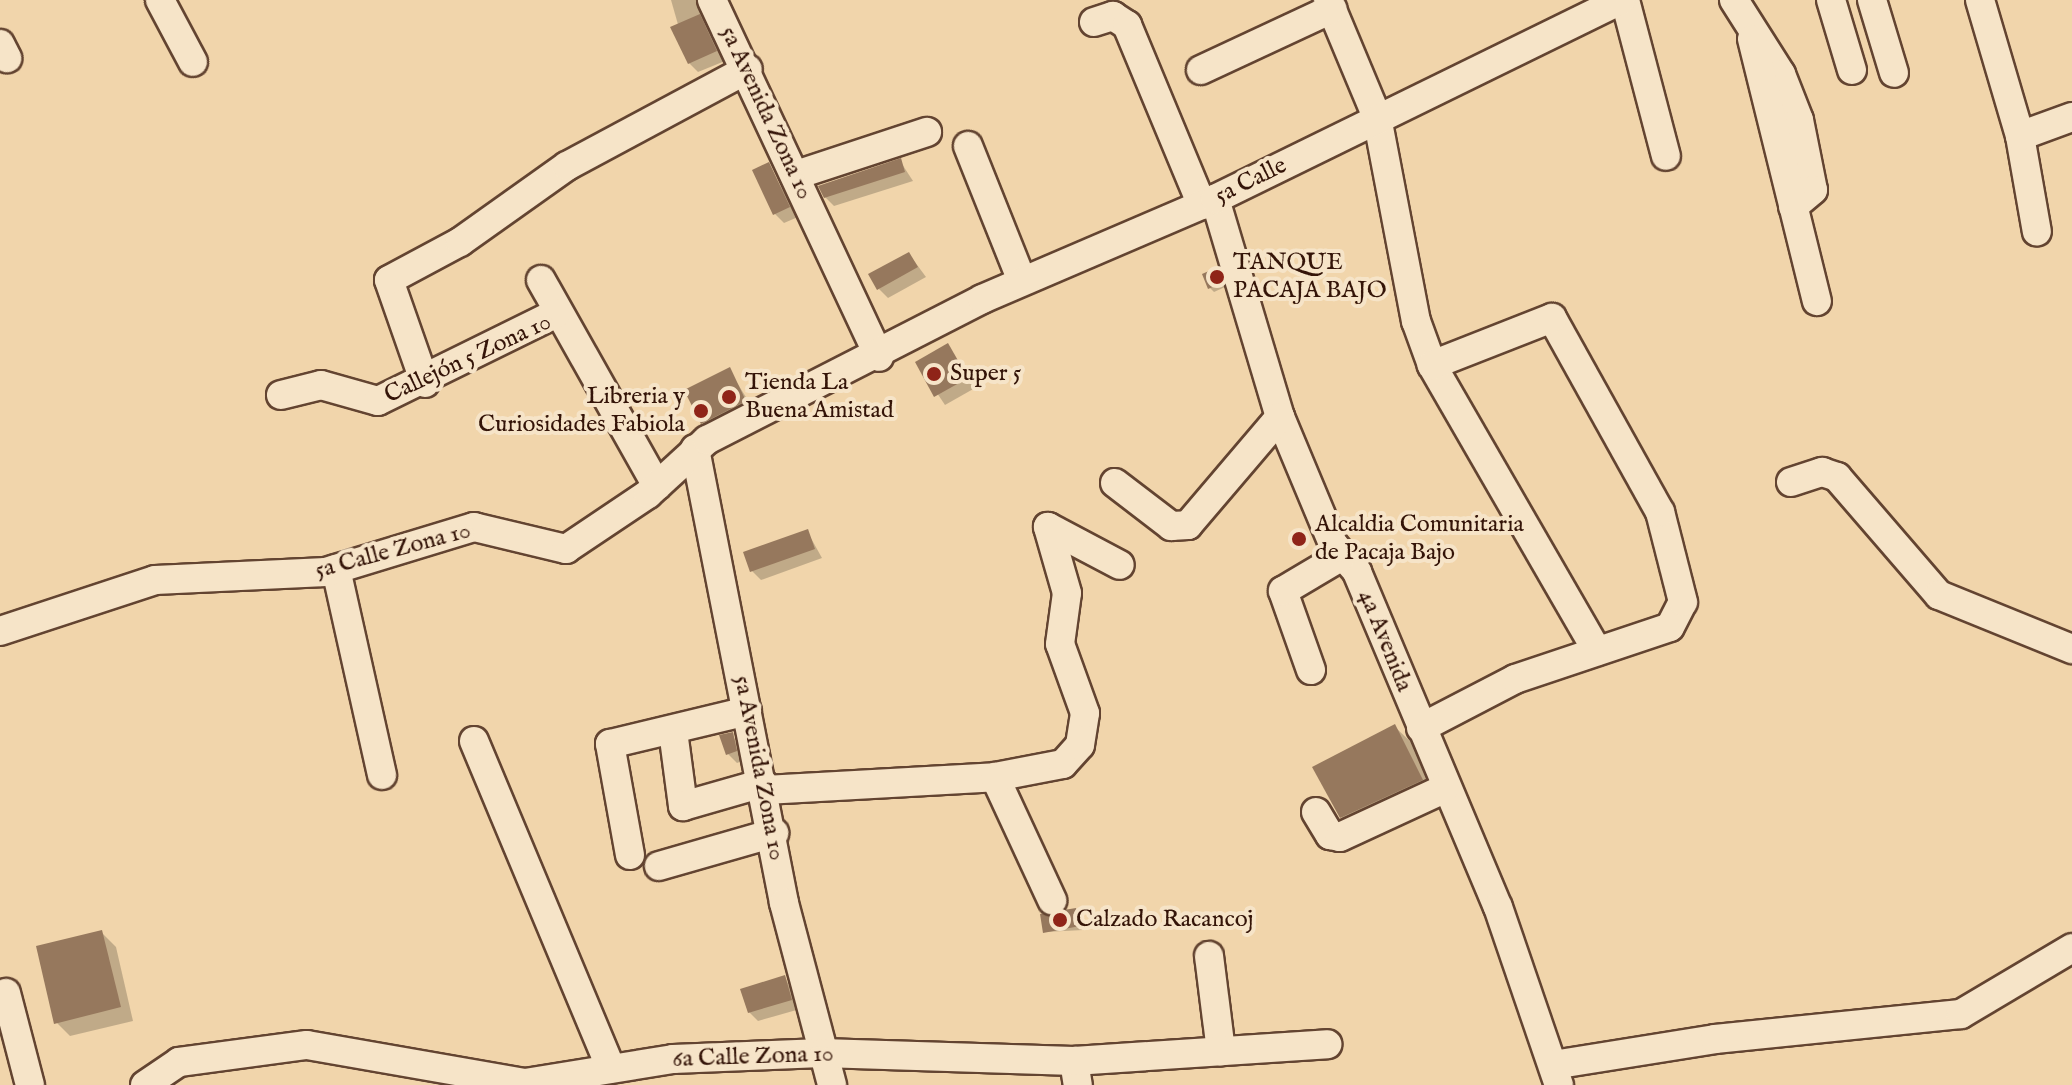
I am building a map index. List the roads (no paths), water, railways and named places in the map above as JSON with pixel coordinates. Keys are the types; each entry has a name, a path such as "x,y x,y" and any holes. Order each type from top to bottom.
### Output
{"street":[{"path":"160,0 193,62"},
{"name":"5a Avenida Zona 10","path":"712,0 748,69 879,357"},
{"path":"1623,0 1666,156"},
{"name":"5a Calle","path":"879,357 1022,281 1209,202 1377,117 1623,0"},
{"path":"1734,0 1752,39 1781,74 1799,120 1813,190 1793,207 1817,301"},
{"path":"1831,0 1852,70"},
{"path":"1872,0 1894,73"},
{"path":"1980,0 2020,136 2037,232"},
{"path":"1201,70 1330,4 1377,117 1416,321 1432,365 1597,651"},
{"name":"4a Avenida","path":"1094,22 1113,16 1127,25 1209,202 1280,417 1342,556 1357,572 1444,789 1498,907 1556,1075"},
{"path":"425,383 389,280 460,242 567,166 748,69"},
{"path":"2020,136 2072,117"},
{"path":"796,175 927,132"},
{"path":"968,146 1022,281"},
{"path":"541,280 557,313"},
{"name":"Callejón 5 Zona 10","path":"281,395 321,385 378,401 425,383 557,313 657,486"},
{"path":"1421,728 1515,679 1670,627 1683,602 1681,582 1660,512 1552,318 1432,365"},
{"name":"5a Calle Zona 10","path":"0,631 155,580 336,569 474,527 566,549 657,486 695,449 879,357"},
{"path":"1115,483 1171,526 1188,525 1280,417"},
{"name":"5a Avenida Zona 10","path":"695,449 747,711 822,1053 832,1085"},
{"path":"1791,482 1822,472 1837,477 1939,595 2072,649"},
{"path":"673,731 683,806 764,786 995,777 1063,764 1085,731 1083,704 1060,644 1067,593 1048,527 1120,565"},
{"path":"1311,670 1283,591 1342,556"},
{"path":"336,569 382,775"},
{"path":"630,855 610,744 747,711"},
{"path":"474,741 611,1069"},
{"path":"995,777 1052,900"},
{"path":"1316,812 1330,835 1340,837 1444,789"},
{"path":"659,866 774,833"},
{"path":"1556,1075 1715,1039 1961,1014 2072,948"},
{"path":"1209,956 1221,1051"},
{"path":"6,993 30,1085"},
{"name":"6a Calle Zona 10","path":"145,1085 179,1062 307,1045 393,1055 495,1081 553,1081 673,1059 822,1053 1076,1073 1221,1051 1327,1044"}],"place":[{"name":"TANQUE PACAJA BAJO","path":"1217,277"},
{"name":"Super 5","path":"934,374"},
{"name":"Tienda La Buena Amistad","path":"729,397"},
{"name":"Libreria y Curiosidades Fabiola","path":"701,411"},
{"name":"Alcaldia Comunitaria de Pacaja Bajo","path":"1299,539"},
{"name":"Calzado Racancoj","path":"1060,920"}]}
